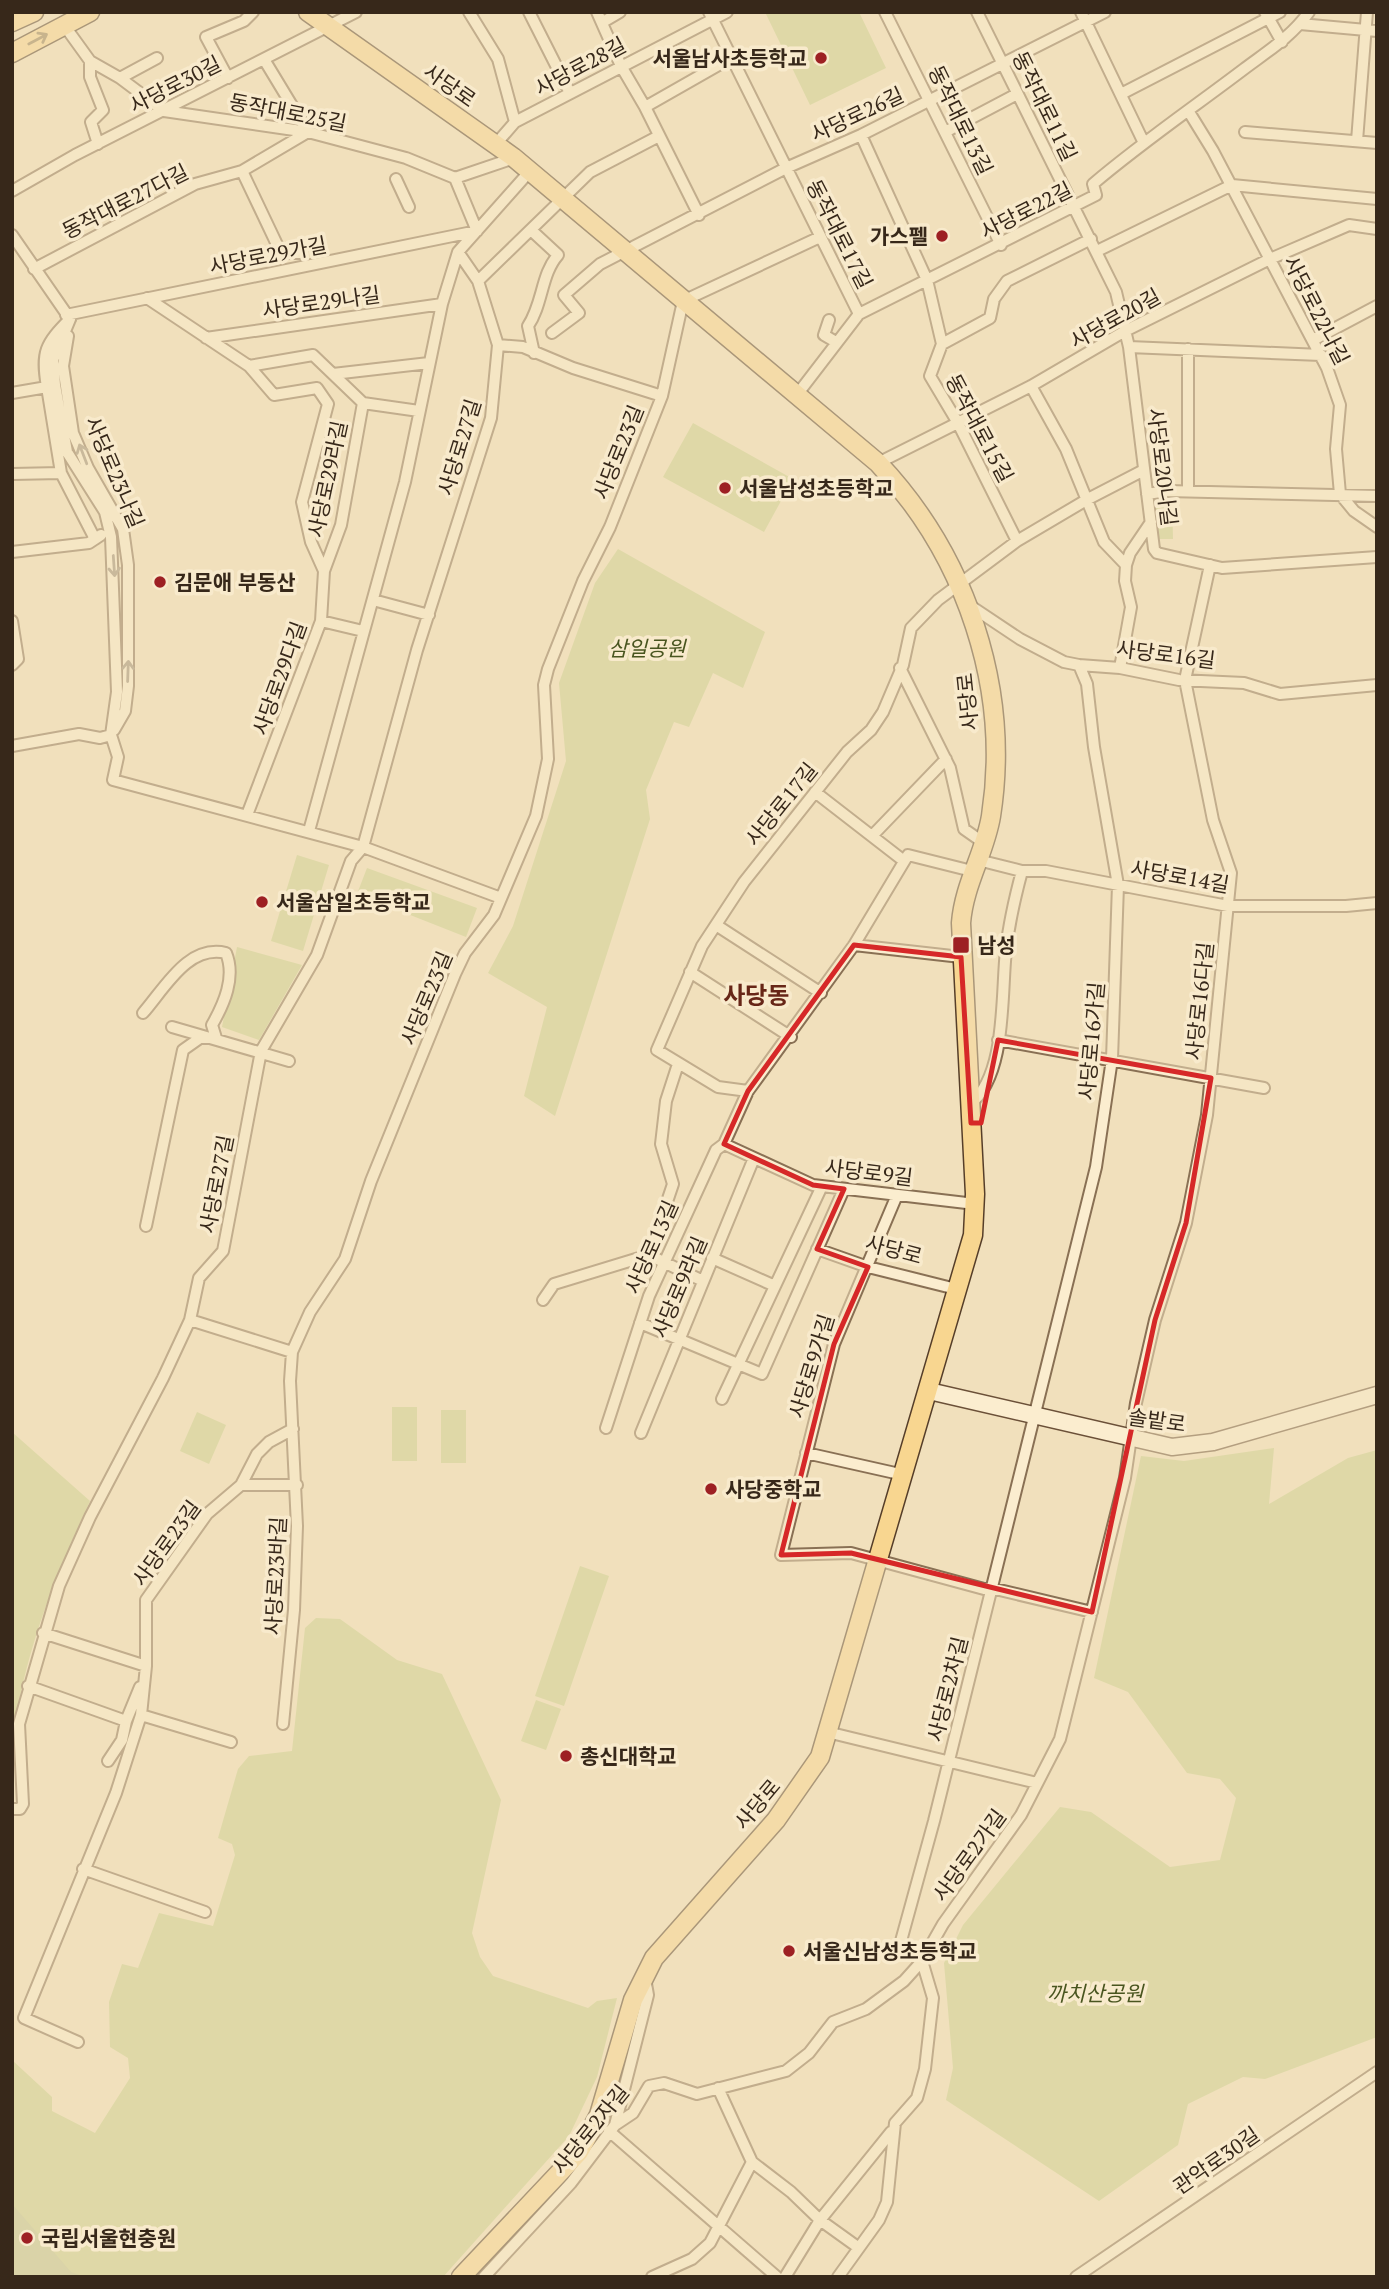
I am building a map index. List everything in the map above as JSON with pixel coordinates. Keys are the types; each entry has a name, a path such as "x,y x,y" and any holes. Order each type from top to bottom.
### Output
{"main road":[{"path":"12,22 34,12"},
{"path":"12,53 90,12"},
{"name":"사당로","path":"308,12 514,158 878,463 916,506 958,585 983,647 993,718 992,806 962,909 961,957 975,1204 973,1235 960,1290 820,1757 791,1802 654,1958 626,2021 599,2115 579,2152 470,2264 461,2277"}],"street":[{"path":"228,78 206,37 244,20 253,12"},
{"name":"사당로30길","path":"12,191 356,12"},
{"path":"469,12 498,59 515,122"},
{"path":"528,12 570,93"},
{"path":"620,12 600,17 621,66 645,107 699,215"},
{"name":"사당로28길","path":"495,145 515,122 710,16 727,12"},
{"name":"동작대로13길","path":"885,12 1001,244"},
{"name":"동작대로11길","path":"977,12 1072,209 1097,251 1115,292 1125,331"},
{"path":"1081,12 1143,141"},
{"name":"사당로26길","path":"626,251 786,168 861,135 1105,12"},
{"path":"1121,94 1266,15 1280,12"},
{"name":"사당로22길","path":"796,396 859,314 1096,195 1093,184 1143,141 1189,113 1282,42 1310,12"},
{"path":"1357,141 1372,30 1367,12"},
{"path":"1266,15 1282,42"},
{"name":"동작대로17길","path":"710,16 859,314"},
{"path":"1300,24 1372,30"},
{"name":"동작대로25길","path":"64,25 90,61 120,78 164,111 308,132 406,158 455,178"},
{"path":"120,78 157,58"},
{"path":"645,107 731,58"},
{"path":"90,61 90,77 103,110 91,122 99,144"},
{"path":"265,61 308,132"},
{"path":"945,132 1017,94"},
{"name":"사당로22나길","path":"1189,113 1232,185 1321,355 1340,405 1336,449 1340,494"},
{"name":"동작대로27다길","path":"34,269 195,184 242,172 308,132"},
{"path":"1245,132 1377,143"},
{"path":"861,135 927,280 942,344 990,318 994,299 1007,281 1091,239"},
{"path":"478,281 590,172 659,136"},
{"path":"477,231 455,178 514,158"},
{"path":"309,831 405,482 442,304 458,252 530,171"},
{"path":"242,172 281,253 300,253"},
{"path":"396,179 409,207"},
{"path":"1097,251 1232,185 1377,199"},
{"name":"사당로20길","path":"878,463 1031,386 1125,331 1270,259 1349,225 1377,229"},
{"path":"531,230 558,255 548,267 537,313 528,326 534,353"},
{"name":"사당로29가길","path":"68,317 477,231"},
{"path":"12,235 68,317 49,340 43,363 61,473 95,539"},
{"path":"682,301 820,237"},
{"path":"552,333 579,313 564,295 600,264 626,251"},
{"name":"사당로27길","path":"12,1809 20,1809 23,1804 16,1723 43,1633 75,1548 190,1320 199,1278 223,1251 261,1051 317,955 351,861 363,847 469,479 491,418 498,345 478,281 458,252"},
{"name":"사당로29다길","path":"147,299 249,366 274,395 317,388 328,404 302,502 311,542 324,571 321,621 247,815"},
{"name":"사당로23길","path":"78,2042 24,2018 116,1793 141,1715 146,1600 207,1514 241,1485 257,1454 269,1441 293,1429 290,1381 292,1352 310,1311 345,1259 371,1181 465,953 494,915 536,816 548,759 544,685 551,660 583,581 610,527 662,396 682,301"},
{"name":"사당로29나길","path":"206,338 442,304"},
{"path":"1313,340 1377,306"},
{"name":"사당로23나길","path":"68,317 63,366 67,399 73,433 105,512 115,591 117,692 111,735 118,757 113,780 363,847 501,898"},
{"path":"829,320 824,335 836,342"},
{"name":"사당로20나길","path":"1125,331 1157,553 1236,568 1377,557"},
{"name":"동작대로15길","path":"942,344 930,376 958,423 1017,541"},
{"path":"498,345 523,347 662,396"},
{"path":"1129,347 1321,355"},
{"path":"1188,349 1188,491"},
{"name":"사당로29라길","path":"249,366 313,355 363,402 341,525 324,571"},
{"path":"333,374 429,363"},
{"path":"1031,386 1066,449 1104,542 1126,565"},
{"path":"12,393 47,387"},
{"path":"363,402 419,411"},
{"name":"사당로17길","path":"649,1255 673,1184 661,1144 674,1062 657,1050 690,972 716,925 744,882 847,752 871,730 883,712 903,665 911,628 938,600 1017,541 1144,470"},
{"path":"12,474 61,473"},
{"name":"사당로23나길","path":"98,491 123,529 130,620 125,711 111,735"},
{"path":"1147,494 1188,491 1377,496"},
{"path":"1340,494 1354,511 1377,527"},
{"path":"1120,668 1131,607 1125,581 1126,565 1130,553 1151,522"},
{"path":"12,552 89,543 109,530"},
{"name":"사당로16다길","path":"1131,1440 1136,1403 1155,1320 1186,1223 1211,1078 1215,1009 1231,873 1213,820 1185,680 1210,565"},
{"path":"373,600 429,615"},
{"name":"사당로16길","path":"966,603 1020,639 1064,662 1079,665 1120,668 1185,680 1244,683 1280,694 1377,685"},
{"path":"12,621 18,659 12,665"},
{"path":"321,621 363,631"},
{"name":"사당로16가길","path":"1035,1416 1096,1167 1112,1059 1118,885 1094,747 1087,684 1079,665"},
{"path":"815,792 904,861 908,855 978,858 964,829 946,759 900,668"},
{"path":"12,747 79,734 100,738 111,735"},
{"path":"872,836 946,759"},
{"name":"사당로14길","path":"978,858 1022,871 1046,872 1228,906 1346,906 1377,903"},
{"name":"사당로13길","path":"606,1427 640,1324 716,1150 724,1144 748,1091 791,1037 854,945 904,861"},
{"path":"970,1104 981,1096 989,1080 998,1040 1006,950 1022,871"},
{"path":"716,925 821,993"},
{"path":"854,945 961,957"},
{"path":"143,1013 187,961 214,950 226,953 230,973 222,1008 212,1025 216,1038"},
{"path":"690,972 791,1037"},
{"path":"172,1027 289,1061"},
{"path":"146,1226 183,1050 200,1038 216,1038"},
{"path":"998,1040 1264,1088"},
{"path":"674,1062 718,1087 748,1091"},
{"name":"사당로9길","path":"724,1144 813,1185 975,1204"},
{"name":"사당로9라길","path":"641,1433 754,1158"},
{"path":"722,1399 821,1186"},
{"path":"640,1324 762,1374 844,1189"},
{"name":"사당로9가길","path":"878,1562 851,1553 781,1555 834,1344 897,1195"},
{"name":"사당로","path":"817,1249 868,1267 960,1290"},
{"path":"543,1300 554,1284 649,1255 703,1282"},
{"path":"712,1258 775,1286"},
{"path":"190,1320 292,1352"},
{"name":"솔밭로","path":"929,1391 1131,1440 1172,1447 1193,1446 1377,1395"},
{"name":"사당로2차길","path":"922,1961 901,1941 1035,1416"},
{"name":"사당로23바길","path":"283,1724 294,1610 297,1485 293,1429"},
{"name":"사당로2가길","path":"922,1961 956,1904 1021,1815 1060,1739 1131,1440"},
{"path":"806,1453 904,1475"},
{"path":"241,1485 297,1485"},
{"path":"878,1562 984,1589 991,1588 1092,1612"},
{"path":"43,1633 145,1671 126,1721 122,1740 108,1761"},
{"path":"28,1686 126,1721"},
{"path":"141,1715 231,1742"},
{"path":"827,1732 949,1759 1037,1783"},
{"name":"사당로27길","path":"12,1779 18,1750"},
{"path":"83,1869 205,1912"},
{"path":"785,2277 820,2220 893,2130 899,2116 917,2098 925,2069 933,1998 922,1961"},
{"name":"사당로2자길","path":"484,2277 571,2183 612,2128 633,2113 649,2085 664,2083 697,2094 737,2085 795,2066 810,2053 833,2022 866,2009 904,1981 922,1961"},
{"path":"645,1976 648,1995 612,2128 777,2277"},
{"name":"관악로30길","path":"1076,2277 1197,2198 1377,2072"},
{"path":"718,2088 752,2162 791,2192 820,2220 859,2248"},
{"path":"838,2277 887,2202 893,2130"},
{"path":"652,2277 692,2259 710,2243 752,2162"}],"highlighted area":[{"path":"854,945 961,957 971,1123 981,1123 998,1040 1211,1078 1186,1223 1155,1320 1092,1612 851,1553 781,1555 834,1344 868,1267 817,1249 844,1189 813,1185 724,1144 748,1091"}],"green space":[{"path":"765,12 859,12 886,68 810,105"},
{"path":"693,423 793,479 764,532 663,477"},
{"path":"1172,493 1173,539 1159,539 1153,498"},
{"name":"삼일공원","path":"618,549 765,632 743,688 713,673 689,727 674,722 646,790 650,819 555,1116 524,1096 547,1007 488,973 513,926 566,761 559,683 595,583"},
{"path":"297,855 329,865 303,951 271,941"},
{"path":"367,868 477,908 466,937 357,894"},
{"path":"237,947 302,965 259,1040 222,1027"},
{"path":"392,1407 417,1407 417,1461 392,1461"},
{"path":"441,1410 466,1410 466,1463 441,1463"},
{"path":"197,1412 226,1425 209,1464 180,1451"},
{"path":"12,1432 90,1501 46,1606 29,1660 16,1717 12,1715"},
{"name":"까치산공원","path":"1274,1448 1269,1504 1348,1458 1377,1450 1377,2037 1265,2079 1243,2077 1188,2104 1178,2145 1099,2201 946,2100 953,2068 944,1963 963,1925 1060,1807 1091,1812 1170,1867 1220,1860 1236,1798 1220,1779 1187,1773 1128,1692 1094,1678 1141,1456 1184,1461"},
{"path":"580,1566 609,1576 564,1706 535,1696"},
{"path":"316,1618 340,1619 397,1660 442,1674 501,1800 472,1933 480,1957 493,1976 588,2008 597,2001 617,1998 597,2077 569,2136 443,2277 12,2277 12,2060 52,2097 52,2111 95,2133 130,2078 128,2058 110,2047 109,2002 122,1964 138,1968 159,1913 213,1926 235,1855 232,1844 218,1838 238,1769 249,1756 292,1751 305,1628"},
{"path":"536,1700 561,1709 546,1750 521,1741"},
{"name":"국립서울현충원","path":"12,2204 71,2272 85,2277 12,2277"}],"place":[{"name":"서울남사초등학교","path":"821,58"},
{"name":"가스펠","path":"942,236"},
{"name":"서울남성초등학교","path":"725,488"},
{"name":"김문애 부동산","path":"160,582"},
{"name":"서울삼일초등학교","path":"262,902"},
{"name":"남성","path":"961,945"},
{"name":"사당중학교","path":"711,1489"},
{"name":"총신대학교","path":"566,1756"},
{"name":"서울신남성초등학교","path":"789,1951"},
{"name":"국립서울현충원","path":"27,2238"}],"district":[{"name":"사당동","path":"756,995"}]}
